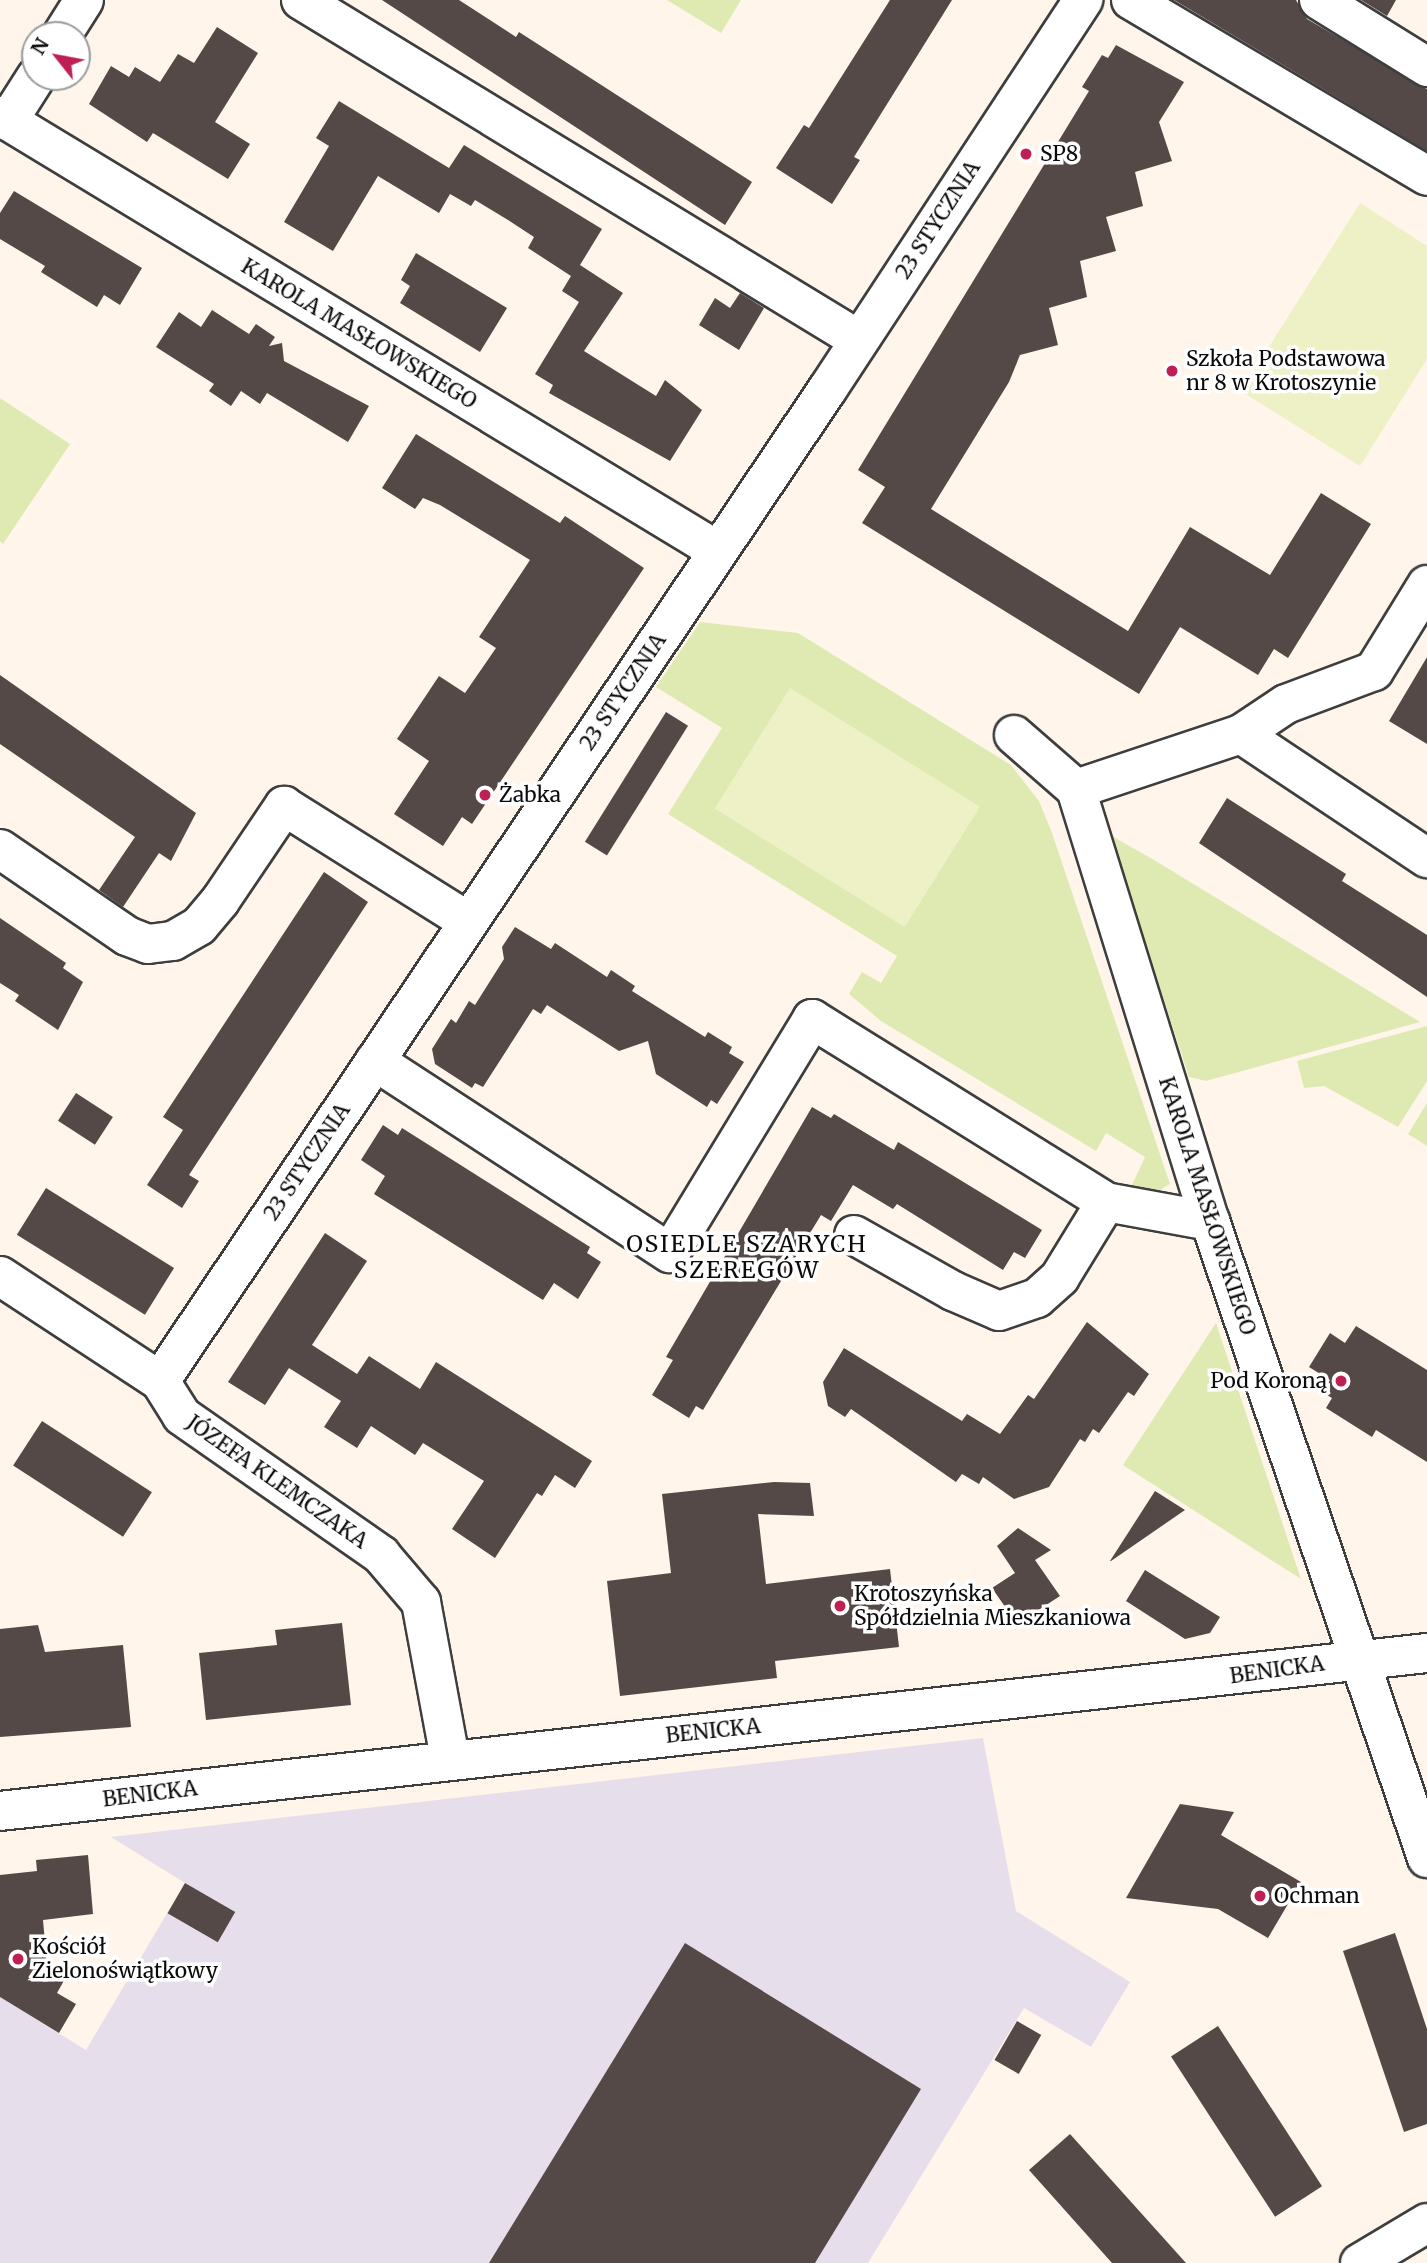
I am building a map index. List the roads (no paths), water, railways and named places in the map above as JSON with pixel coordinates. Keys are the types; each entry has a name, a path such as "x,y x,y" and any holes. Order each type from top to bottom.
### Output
{"street":[{"path":"71,21 84,0"},
{"path":"301,0 859,340"},
{"name":"23 STYCZNIA","path":"160,1381 718,551 1083,0"},
{"path":"1131,0 1427,176"},
{"path":"1319,0 1427,66"},
{"path":"4,119 25,91"},
{"name":"KAROLA MASŁOWSKIEGO","path":"4,119 718,551"},
{"path":"1014,735 1076,789 1241,734 1286,704 1374,671 1427,585"},
{"path":"1241,734 1427,858"},
{"name":"KAROLA MASŁOWSKIEGO","path":"1076,789 1210,1221 1427,1858"},
{"path":"0,849 127,936 148,944 173,941 199,926 284,806 469,922"},
{"path":"375,1061 670,1253 812,1019 1105,1202 1210,1221"},
{"path":"853,1235 953,1291 999,1311 1037,1297 1060,1277 1105,1202"},
{"name":"JÓZEFA KLEMCZAKA","path":"0,1276 160,1381 182,1416 381,1555 421,1602 450,1759"},
{"name":"BENICKA","path":"0,1811 450,1759 1217,1679 1360,1658 1427,1653"},
{"path":"1360,2263 1427,2223"}],"place":[{"name":"SP8","path":"1026,154"},
{"name":"Szkoła Podstawowa nr 8 w Krotoszynie","path":"1172,371"},
{"name":"Żabka","path":"485,795"},
{"name":"Pod Koroną","path":"1341,1381"},
{"name":"Krotoszyńska Spółdzielnia Mieszkaniowa","path":"840,1606"},
{"name":"Ochman","path":"1260,1896"},
{"name":"Kościół Zielonoświątkowy","path":"18,1959"}],"district":[{"name":"OSIEDLE SZARYCH SZEREGÓW","path":"747,1257"}]}
